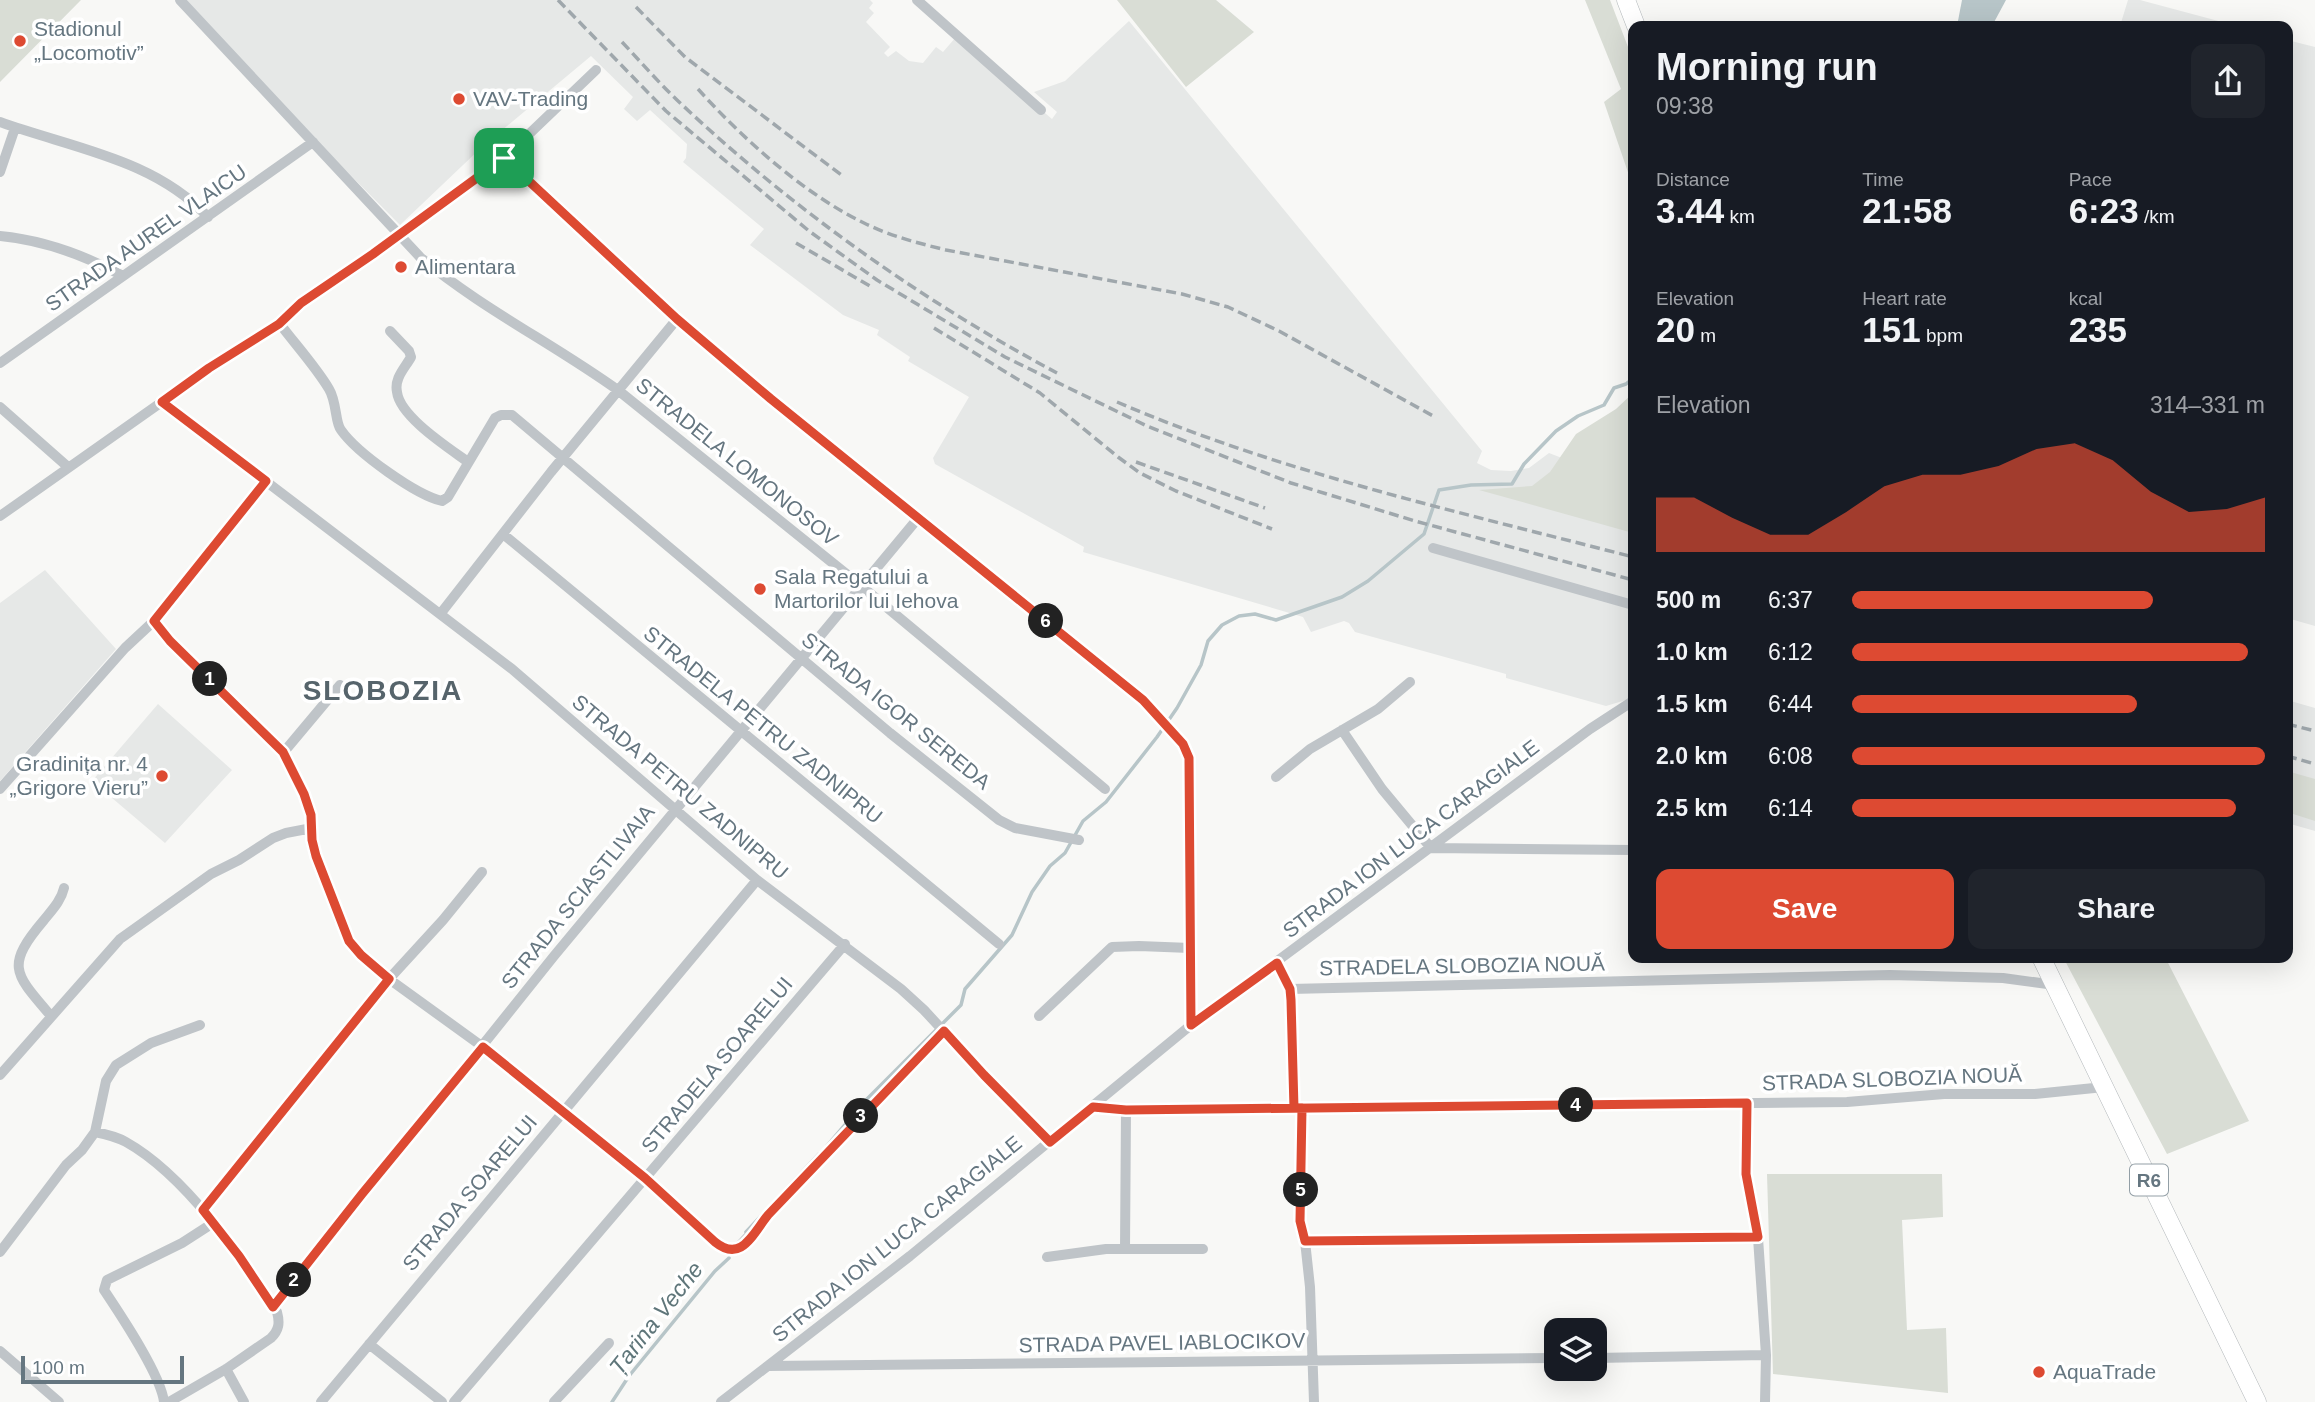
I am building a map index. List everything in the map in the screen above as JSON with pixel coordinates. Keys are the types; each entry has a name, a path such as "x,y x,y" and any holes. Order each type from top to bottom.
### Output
{"highway":[{"path":"1626,0 1634,21"},
{"name":"R6","path":"2044,963 2258,1402"}],"street":[{"path":"180,0 398,235"},
{"path":"917,0 1041,110"},
{"path":"0,516 209,368 279,324 301,303 504,158 596,70"},
{"path":"0,122 115,159 157,176 208,217"},
{"path":"0,172 15,128"},
{"name":"STRADA AUREL VLAICU","path":"0,363 313,142"},
{"path":"504,158 677,319 771,399 1143,700 1183,744 1189,758 1191,1025"},
{"name":"STRADELA LOMONOSOV","path":"398,235 420,257 465,292 619,391 860,585 1105,789"},
{"path":"0,236 54,248 104,266 123,276"},
{"path":"441,613 677,319"},
{"path":"279,324 329,388 336,404 337,424 341,430 365,455 408,484 442,502 448,497 468,462 425,430 401,404 396,391 398,380 401,370 411,357 409,351 390,331"},
{"name":"STRADA PETRU ZADNIPRU","path":"162,402 512,669 757,880 901,989 1050,1142"},
{"path":"0,407 68,467"},
{"name":"STRADA IGOR SEREDA","path":"468,462 495,418 512,415 890,733 999,820 1014,828 1079,840"},
{"path":"0,789 125,648 154,621 266,481"},
{"name":"STRADA SCIASTLIVAIA","path":"273,1307 554,956 919,517"},
{"name":"STRADELA PETRU ZADNIPRU","path":"503,534 999,944"},
{"path":"1433,548 1628,605"},
{"path":"154,621 170,641 283,752 304,794 316,856 349,941 361,955 389,979 483,1047 645,1178 727,1251 740,1248 897,1077 944,1031"},
{"path":"1276,777 1310,749 1378,709 1410,682"},
{"path":"283,752 340,685"},
{"name":"STRADA ION LUCA CARAGIALE","path":"721,1402 910,1256 1191,1025 1590,729 1628,704"},
{"path":"1342,730 1382,789 1431,848 1628,850"},
{"path":"0,1075 120,939 211,874 273,838 312,828"},
{"path":"203,1210 389,979 482,872"},
{"name":"STRADA SOARELUI","path":"321,1402 757,880"},
{"path":"51,1016 25,984 18,969 18,959 58,902 64,888"},
{"name":"STRADELA SOARELUI","path":"454,1402 845,944"},
{"path":"1039,1016 1112,947 1190,948"},
{"path":"1277,963 1290,989 1298,1108 1300,1221 1305,1241 1314,1402"},
{"name":"STRADELA SLOBOZIA NOUĂ","path":"1290,989 1890,975 2003,978 2054,985"},
{"path":"0,1252 66,1165 82,1150 95,1132 106,1081 116,1065 151,1043 200,1025"},
{"name":"STRADA SLOBOZIA NOUĂ","path":"1093,1107 1126,1110 1868,1101 1944,1094 2035,1094 2104,1087"},
{"path":"1747,1103 1746,1174 1758,1237 1766,1355 1765,1402"},
{"path":"1125,1249 1126,1110"},
{"path":"95,1132 125,1141 146,1155 203,1210 239,1256 279,1320 276,1333 226,1369 167,1402 143,1353 104,1290 104,1285 107,1280 182,1243 213,1223"},
{"path":"1305,1241 1758,1237"},
{"path":"1048,1257 1125,1249 1203,1249"},
{"path":"554,1402 609,1343"},
{"path":"369,1344 442,1402"},
{"path":"0,1351 59,1402"},
{"path":"1607,1358 1766,1355"},
{"name":"STRADA PAVEL IABLOCIKOV","path":"768,1366 1544,1358"},
{"path":"226,1369 244,1402"}],"shaded area":[{"name":"Stadionul „Locomotiv”","path":"0,0 81,0 0,82"},
{"path":"177,0 870,0 873,3 869,8 874,13 866,22 890,47 884,53 888,57 896,51 909,61 923,63 936,47 943,52 956,37 1052,119 1057,112 1034,92 1065,81 1129,21 1482,451 1477,463 1491,470 1511,471 1529,468 1549,453 1580,465 1628,450 1628,699 1606,706 1506,678 1506,674 1355,632 1349,623 1344,621 1311,632 1303,617 1083,552 1084,547 935,464 933,458 969,397 908,361 910,357 877,335 879,330 843,315 750,245 764,229 683,162 687,144 650,110 637,121 624,109 633,97 591,56 483,146 400,225"},
{"path":"1117,0 1216,0 1254,32 1186,87"},
{"path":"1585,0 1610,0 1628,47 1628,172 1604,102 1621,89"},
{"path":"1962,0 2006,0 1995,21 1958,21"},
{"path":"2128,0 2140,0 2218,21 2122,21"},
{"path":"2293,42 2315,47 2315,626 2293,620"},
{"path":"1628,398 1628,532 1479,490 1532,486 1550,472 1576,434 1616,409"},
{"path":"45,570 116,649 0,781 0,603"},
{"path":"2293,702 2315,708 2315,831 2293,825"},
{"name":"Gradinița nr. 4 „Grigore Vieru”","path":"158,704 232,770 165,843 92,781"},
{"path":"2293,773 2315,779 2315,821 2293,814"},
{"path":"2066,963 2168,963 2249,1121 2167,1154"},
{"path":"1767,1174 1942,1174 1943,1217 1902,1220 1907,1330 1946,1328 1948,1393 1773,1374"}],"waterway":[{"path":"827,1146 866,1100 961,1005 965,989 1012,935 1032,892 1050,866 1065,853 1083,821 1106,802 1177,708 1201,665 1208,641 1222,625 1239,616 1255,614 1276,620 1342,597 1368,581 1424,534 1439,490 1471,485 1512,484 1524,464 1556,431 1578,416 1604,405 1614,388 1628,382"},
{"path":"746,1232 819,1154"},
{"name":"Țarina Veche","path":"612,1402 629,1376 715,1271 729,1258"}],"railway":[{"path":"558,0 666,111 809,231 877,280 1005,357 1147,426 1291,483 1415,521 1628,579"},
{"path":"636,7 685,57 844,177"},
{"path":"622,42 670,93 720,140 811,214 906,283 1057,373"},
{"path":"698,89 734,127 775,164 819,197 874,228 946,250 1182,294 1228,307 1279,331 1435,417"},
{"path":"796,243 870,286"},
{"path":"934,328 1040,393 1140,473 1176,491 1272,529"},
{"path":"1117,402 1243,450 1307,470 1437,507 1628,556"},
{"path":"1136,462 1265,508"},
{"path":"2293,726 2315,731"},
{"path":"2293,758 2315,764"}],"place":[{"name":"Stadionul „Locomotiv”","path":"20,41"},
{"name":"VAV-Trading","path":"459,99"},
{"name":"Alimentara","path":"401,267"},
{"name":"Sala Regatului a Martorilor lui Iehova","path":"760,589"},
{"name":"Gradinița nr. 4 „Grigore Vieru”","path":"162,776"},
{"name":"AquaTrade","path":"2039,1372"}],"district":[{"name":"SLOBOZIA","path":"383,690"}],"route":[{"path":"504,158 301,303 279,324 209,368 162,402 266,481 154,621 170,641 283,752 304,794 311,815 316,856 339,920 349,941 389,979 203,1210 239,1256 273,1307 483,1047 645,1178 727,1251 735,1251 744,1244 897,1077 944,1031 1050,1142 1093,1107 1126,1110 1294,1108 1747,1103 1746,1174 1758,1237 1305,1241 1300,1221 1302,1108 1294,1108 1290,989 1277,963 1191,1025 1189,758 1183,744 1166,722 1143,700 771,399 677,319 504,158"}]}
